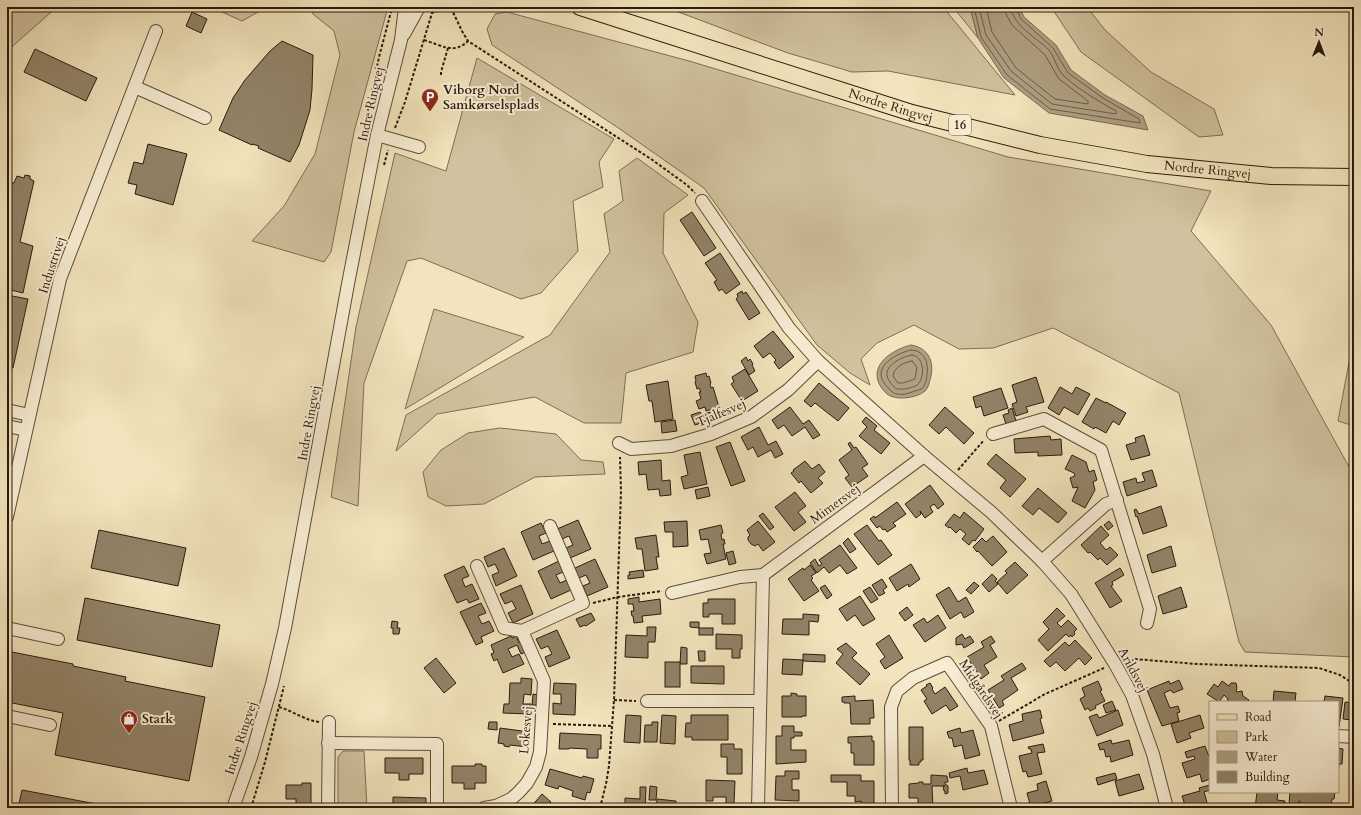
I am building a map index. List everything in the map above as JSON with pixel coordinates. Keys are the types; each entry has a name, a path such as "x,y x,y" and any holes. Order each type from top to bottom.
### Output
{"main road":[{"name":"Nordre Ringvej","path":"580,7 912,112 1040,145 1147,164 1271,176 1354,177"}],"street":[{"name":"Indre Ringvej","path":"233,808 251,757 272,684 285,628 348,284 377,135 401,40 405,7"},
{"name":"Indre Ringvej","path":"401,40 419,7"},
{"name":"Industrivej","path":"7,517 60,279 156,31"},
{"path":"134,87 205,118"},
{"path":"377,135 420,147"},
{"path":"702,201 789,328 818,361 924,456"},
{"name":"Tjalfesvej","path":"619,443 631,449 672,446 711,434 751,417 788,390 818,361"},
{"path":"7,410 29,415"},
{"path":"993,434 1044,419 1101,450 1150,610 1147,623"},
{"path":"7,426 26,430"},
{"name":"Arildsvej","path":"924,456 991,512 1042,561 1071,594 1115,664 1132,695 1153,754 1167,808"},
{"name":"Mimersvej","path":"763,575 924,456"},
{"path":"1042,561 1106,504 1117,500"},
{"path":"477,566 504,628 522,631 583,603 550,526"},
{"path":"672,593 740,577 763,575 758,808"},
{"path":"7,628 58,639"},
{"name":"Lokesvej","path":"484,808 496,806 510,799 527,783 536,767 540,752 544,681 522,631"},
{"name":"Midgårdsvej","path":"892,808 891,707 897,691 913,678 947,663 991,726 1011,808"},
{"path":"647,701 760,701"},
{"path":"7,716 50,725"},
{"path":"328,808 329,722"},
{"path":"1339,736 1354,737"},
{"path":"328,743 436,744 437,808"}],"path":[{"path":"377,135 366,115 393,7"},
{"path":"452,8 468,41 650,159 688,185 702,201"},
{"path":"424,40 448,48 458,48 468,41"},
{"path":"441,75 448,48"},
{"path":"951,479 985,438 993,434"},
{"path":"600,808 609,766 614,700 621,490 619,443"},
{"path":"583,603 590,604 618,597 668,590 672,593"},
{"path":"991,726 1045,694 1115,664 1134,659 1197,664 1319,668 1340,675 1354,684"},
{"path":"614,700 647,701"},
{"path":"279,707 308,720 329,722"},
{"path":"542,724 612,726"}],"green space":[{"path":"7,7 57,7 7,51"},
{"path":"211,7 267,7 242,21"},
{"path":"309,7 388,7 354,132 331,252 324,262 252,241 284,206 315,154 340,55 334,31 313,14"},
{"path":"665,7 943,7 1015,95 888,71 852,72 788,53"},
{"path":"953,7 970,7 978,38"},
{"path":"1051,7 1087,7 1105,30 1151,72 1214,109 1223,135 1199,137 1081,52"},
{"path":"507,12 689,61 1008,157 1211,191 1191,231 1271,325 1354,476 1354,657 1245,652 1239,642 1179,393 1053,328 993,348 959,349 914,325 877,343 861,359 870,385 850,373 817,345 704,188 617,127 492,45 487,29 495,14"},
{"path":"477,58 614,139 599,162 603,187 573,201 578,251 541,293 521,299 421,258 407,261 364,383 358,506 331,497 356,327 395,153 446,171"},
{"path":"637,158 688,195 664,213 663,253 698,322 693,352 626,373 621,423 584,423 535,397 437,414 396,451 406,415 550,335 610,252 604,214 623,201 619,171"},
{"path":"434,309 524,337 405,409"},
{"path":"1354,341 1354,426 1338,421"},
{"path":"500,428 556,434 581,460 603,462 605,474 535,477 484,504 446,506 428,497 423,472 441,450 468,433"},
{"path":"343,751 364,751 367,808 338,808 338,757"}],"water":[{"path":"970,7 1019,7 1024,17 1056,45 1071,70 1105,95 1143,116 1148,130 1049,113 1004,78 978,38"},
{"path":"911,345 923,349 930,358 932,368 927,389 912,397 901,398 891,396 887,394 880,386 877,377 878,370 881,363 887,357 902,348"}],"building":[{"path":"192,12 207,19 201,33 186,26"},
{"path":"282,41 313,55 310,110 299,145 290,162 258,148 259,146 252,145 219,130 233,98 245,80 270,51"},
{"path":"35,49 97,78 86,101 24,72"},
{"path":"148,144 187,154 173,205 135,194 137,185 128,183 134,162 143,164"},
{"path":"25,175 30,176 30,179 34,181 20,242 33,246 23,293 7,289 7,182 14,183 17,176 24,178"},
{"path":"692,212 716,248 704,256 680,220"},
{"path":"720,253 740,284 726,294 722,289 719,291 714,282 717,280 705,263"},
{"path":"742,291 743,294 746,292 760,313 749,320 736,299 738,297 737,294"},
{"path":"7,295 28,299 13,368 7,367"},
{"path":"773,331 794,357 779,369 774,362 776,360 770,353 763,358 754,346"},
{"path":"746,357 748,361 750,359 755,371 749,375 741,361"},
{"path":"745,369 758,391 742,401 731,384 734,382 732,377"},
{"path":"706,373 707,377 709,376 711,388 713,387 719,407 706,411 705,407 699,409 696,401 701,399 699,392 701,392 699,388 697,389 695,376"},
{"path":"1036,377 1044,402 1026,407 1028,412 1016,416 1012,404 1017,402 1012,385"},
{"path":"668,381 673,419 655,422 652,401 649,401 646,385"},
{"path":"819,383 849,408 838,421 815,403 811,407 804,401"},
{"path":"1060,387 1072,394 1076,387 1090,394 1078,415 1064,407 1059,415 1048,408"},
{"path":"1001,388 1008,408 984,416 981,406 976,408 973,397"},
{"path":"1096,398 1126,413 1119,425 1113,421 1106,433 1095,427 1094,429 1082,422"},
{"path":"790,407 803,424 809,420 820,435 813,439 805,427 792,436 784,425 778,429 772,420"},
{"path":"945,407 974,433 964,444 946,427 939,434 929,425"},
{"path":"1012,408 1016,421 1006,424 1003,415 1009,413 1008,410"},
{"path":"700,412 702,415 710,412 712,419 695,425 691,415"},
{"path":"866,417 877,426 874,430 890,443 881,454 859,436 867,427 862,422"},
{"path":"675,420 677,431 662,433 661,422"},
{"path":"759,427 768,445 776,441 783,454 775,458 771,450 758,457 753,447 748,450 741,437"},
{"path":"1144,435 1150,455 1131,460 1126,445 1136,442 1135,438"},
{"path":"1050,436 1051,440 1061,439 1062,455 1038,456 1038,452 1015,453 1014,439"},
{"path":"730,442 745,481 731,486 716,447"},
{"path":"850,442 854,448 856,447 868,464 862,468 868,476 852,487 845,478 849,475 839,460 852,450 848,444"},
{"path":"700,452 707,484 684,489 681,477 688,475 684,455"},
{"path":"996,454 1026,479 1010,497 1000,488 1006,480 987,464"},
{"path":"1072,455 1086,462 1089,472 1094,470 1097,480 1093,482 1095,490 1085,508 1072,501 1078,487 1073,488 1070,478 1075,476 1074,473 1065,469"},
{"path":"661,460 662,481 670,480 671,495 660,496 659,489 648,490 646,474 639,475 638,462"},
{"path":"805,461 812,469 819,464 825,472 818,478 823,483 811,493 801,481 799,483 791,473"},
{"path":"1152,470 1157,486 1127,496 1123,482 1136,478 1137,483 1145,481 1142,473"},
{"path":"930,485 944,504 938,509 934,504 930,507 933,512 925,518 920,511 921,514 916,518 905,504"},
{"path":"708,487 710,496 697,499 695,490"},
{"path":"1038,488 1067,513 1058,523 1039,508 1033,515 1022,506"},
{"path":"795,492 806,506 798,512 806,522 794,531 775,507"},
{"path":"897,502 906,514 893,523 896,526 887,532 880,526 877,528 870,519 874,516 875,518"},
{"path":"1161,506 1167,526 1143,534 1134,510 1136,509 1139,514"},
{"path":"964,512 984,529 975,541 973,540 969,545 962,539 966,534 960,529 956,533 950,527 949,528 945,525 954,514 960,518"},
{"path":"763,513 774,527 770,530 759,516"},
{"path":"578,520 591,549 570,558 566,548 573,545 569,536 562,539 557,529"},
{"path":"687,521 688,546 673,547 673,532 665,532 664,522"},
{"path":"758,521 775,542 763,551 758,544 755,546 748,540 750,535 747,530"},
{"path":"1109,521 1113,526 1108,530 1104,525"},
{"path":"541,523 546,533 539,536 542,544 550,541 554,551 533,560 521,532"},
{"path":"721,525 723,533 721,534 722,540 724,539 725,544 723,544 726,559 707,564 704,554 711,553 708,539 701,540 699,530"},
{"path":"867,525 892,555 878,565 854,534"},
{"path":"1101,526 1109,535 1100,543 1106,550 1110,547 1118,555 1107,565 1100,558 1098,560 1090,552 1088,553 1081,545"},
{"path":"99,530 186,548 178,586 91,568"},
{"path":"656,535 659,557 656,557 658,569 645,571 642,549 637,549 635,538"},
{"path":"993,536 1007,552 992,566 973,547 982,538 986,542"},
{"path":"848,538 856,549 850,553 843,543"},
{"path":"840,545 857,568 847,574 840,565 829,573 824,567 817,573 810,563 815,559 819,566 822,564 819,560"},
{"path":"1171,546 1176,566 1152,573 1147,555"},
{"path":"504,548 517,576 496,586 492,575 499,572 495,564 488,567 484,557"},
{"path":"733,551 736,563 729,565 726,553"},
{"path":"595,559 608,587 587,596 583,586 590,583 586,575 579,578 575,568"},
{"path":"559,561 563,572 556,575 560,583 567,580 571,590 551,599 538,571"},
{"path":"1015,562 1028,575 1007,594 997,582 1007,573 1005,571"},
{"path":"911,564 920,579 909,587 908,584 897,591 889,578"},
{"path":"810,565 816,573 811,576 813,578 811,580 819,591 804,601 788,579 803,568 804,570"},
{"path":"464,566 469,576 462,579 465,587 472,584 479,599 469,603 467,599 457,603 444,575"},
{"path":"1120,568 1124,575 1112,582 1113,585 1111,586 1122,601 1110,608 1095,583"},
{"path":"643,570 644,577 628,579 628,575 630,575 629,572"},
{"path":"992,574 997,579 995,581 998,584 989,592 982,584"},
{"path":"882,579 887,587 883,590 885,593 879,596 872,585"},
{"path":"974,582 979,586 971,594 966,590"},
{"path":"521,585 533,614 513,623 508,613 516,609 512,601 505,604 500,594"},
{"path":"825,585 832,595 827,599 820,588"},
{"path":"870,587 878,599 871,603 863,591"},
{"path":"949,587 958,602 966,597 974,612 964,618 961,612 950,619 936,595"},
{"path":"1181,587 1187,607 1163,614 1158,596"},
{"path":"860,596 875,619 863,626 855,615 847,621 839,609"},
{"path":"639,597 639,602 660,599 661,614 642,616 643,622 634,623 631,611 634,611 633,604 628,604 628,599"},
{"path":"85,598 220,625 212,667 77,640"},
{"path":"708,599 735,599 735,624 722,624 722,614 709,614 709,617 703,617 703,603 708,603"},
{"path":"481,603 486,613 478,616 482,624 489,621 494,631 481,637 483,642 476,645 460,612"},
{"path":"907,607 913,615 905,621 899,613"},
{"path":"1057,608 1065,616 1057,623 1061,627 1068,620 1077,629 1072,637 1071,635 1069,637 1066,634 1048,651 1038,640 1049,629 1043,622"},
{"path":"591,613 595,620 586,626 580,627 576,619"},
{"path":"803,614 819,615 818,622 809,621 809,635 782,634 783,619 803,619"},
{"path":"938,615 946,628 925,642 913,625 924,618 927,623"},
{"path":"392,621 398,622 397,628 400,628 399,634 393,634 393,628 391,628"},
{"path":"690,622 699,622 699,628 690,627"},
{"path":"647,627 656,627 655,642 648,642 648,658 625,657 626,635 647,636"},
{"path":"699,628 713,628 713,635 699,635"},
{"path":"557,630 570,658 549,667 545,657 552,654 548,646 541,649 536,639"},
{"path":"716,634 742,635 742,649 740,649 740,658 732,658 732,649 716,649"},
{"path":"962,634 965,639 970,636 974,642 964,648 962,644 956,645 956,638"},
{"path":"889,635 903,658 885,669 880,661 885,657 876,644"},
{"path":"511,636 512,638 516,636 519,643 522,642 526,652 521,654 517,645 508,649 512,657 519,654 524,664 503,673 497,659 494,661 491,654 494,653 491,645"},
{"path":"991,636 995,642 990,645 997,657 984,665 989,673 981,679 967,657 984,647 981,642"},
{"path":"1075,640 1092,658 1085,665 1079,658 1065,671 1056,662 1050,667 1044,661 1065,642 1069,646"},
{"path":"846,643 857,653 852,658 870,674 860,685 836,663 843,654 837,649"},
{"path":"681,647 687,648 687,664 680,664"},
{"name":"Stark","path":"7,651 73,664 73,666 126,677 125,681 205,697 189,781 55,755 63,713 7,702"},
{"path":"698,651 705,651 705,661 699,661"},
{"path":"803,654 825,655 825,662 803,661"},
{"path":"436,658 456,683 444,693 424,668"},
{"path":"783,659 803,660 802,675 782,674"},
{"path":"665,662 680,662 680,687 665,687"},
{"path":"1022,663 1026,669 1011,678 1018,690 1002,701 1004,705 999,708 988,690 1004,680 1001,676"},
{"path":"691,666 724,666 724,684 691,683"},
{"path":"521,678 532,679 531,695 524,694 523,704 531,704 531,714 503,713 504,704 509,704 510,683 521,683"},
{"path":"1179,680 1183,689 1173,693 1171,690 1164,693 1170,708 1178,706 1180,712 1177,713 1179,721 1162,726 1147,690 1169,681 1170,684"},
{"path":"1098,681 1102,690 1100,691 1105,701 1095,706 1096,708 1090,711 1088,708 1085,710 1080,699 1085,696 1082,688"},
{"path":"1222,681 1229,686 1231,683 1236,683 1236,691 1242,691 1243,696 1249,700 1227,701 1228,699 1224,695 1220,701 1218,701 1207,694 1214,684 1218,687"},
{"path":"554,683 576,684 575,715 553,714 553,703 561,704 561,694 553,694"},
{"path":"930,683 935,694 945,687 958,706 950,711 946,705 932,714 924,701 927,699 921,690"},
{"path":"1274,691 1296,693 1295,701 1273,701"},
{"path":"791,693 797,694 797,696 806,696 806,716 782,717 782,696 791,696"},
{"path":"533,694 538,695 538,705 532,705"},
{"path":"855,696 855,701 873,700 874,718 870,718 870,724 851,724 850,703 842,702 842,697"},
{"path":"1325,696 1343,698 1339,727 1339,701 1324,701"},
{"path":"1112,701 1116,710 1106,713 1103,705"},
{"path":"1345,702 1352,703 1351,706 1354,706 1352,720 1343,719"},
{"path":"1040,710 1042,718 1040,719 1044,733 1013,741 1009,725 1023,721 1022,714"},
{"path":"1118,710 1123,725 1097,736 1089,717 1097,714 1099,718"},
{"path":"626,715 641,716 640,743 624,742"},
{"path":"662,715 676,716 675,744 660,743"},
{"path":"691,715 728,715 728,740 692,740 692,737 685,737 686,723 691,723"},
{"path":"1200,715 1204,728 1189,733 1191,738 1177,743 1171,724"},
{"path":"489,722 497,722 497,730 488,729"},
{"path":"652,722 658,722 657,742 644,742 645,725 652,725"},
{"path":"782,726 794,726 794,732 802,732 802,736 794,736 794,738 791,738 791,750 806,750 806,762 776,764 776,736 782,736"},
{"path":"909,727 923,727 923,760 919,762 919,765 910,765"},
{"path":"500,728 529,732 528,747 510,745 509,747 498,743"},
{"path":"960,728 961,733 973,730 980,755 965,759 962,745 954,747 952,738 949,738 947,732"},
{"path":"560,733 601,735 601,749 598,749 598,758 587,758 587,749 559,749"},
{"path":"872,736 872,741 874,741 874,765 854,765 854,753 851,753 851,743 848,743 848,737"},
{"path":"1111,740 1112,744 1129,740 1133,755 1111,762 1110,756 1106,757 1104,749 1100,750 1098,744"},
{"path":"721,744 734,744 734,749 742,749 742,774 727,774 727,757 721,757"},
{"path":"1043,744 1045,752 1037,753 1042,774 1028,777 1026,771 1023,772 1019,756 1032,753 1031,749 1028,747"},
{"path":"1205,746 1209,756 1209,779 1202,782 1200,774 1187,778 1182,763 1195,759 1194,756 1187,758 1185,752"},
{"path":"1339,748 1343,749 1342,764 1339,764"},
{"path":"385,758 423,758 423,774 409,774 409,780 399,780 399,773 385,773"},
{"path":"475,764 482,764 482,766 486,766 486,783 475,783 475,789 464,789 464,783 452,783 452,766 475,766"},
{"path":"967,768 968,773 984,770 988,784 963,790 960,776 950,778 949,773"},
{"path":"550,769 582,778 583,776 594,779 590,793 587,792 585,800 572,796 573,791 559,786 558,789 545,785"},
{"path":"785,771 799,771 799,779 792,779 792,790 799,790 799,801 775,800 776,776 785,776"},
{"path":"1115,773 1117,779 1098,785 1096,778"},
{"path":"1139,774 1144,789 1119,796 1115,781"},
{"path":"831,775 861,775 861,781 874,781 874,808 862,808 861,801 855,802 855,796 847,796 847,782 831,782"},
{"path":"931,775 947,776 948,782 945,782 945,784 948,786 948,793 945,794 943,786 932,786 933,808 918,808 918,798 909,798 909,784 923,782 923,784 931,784"},
{"path":"706,780 735,781 734,804 726,804 726,797 713,797 713,801 706,801"},
{"path":"1046,781 1052,801 1040,804 1041,808 1031,808 1027,793 1038,790 1037,784"},
{"path":"302,783 311,783 311,808 296,808 296,799 286,799 286,785 302,785"},
{"path":"1209,785 1209,790 1204,792 1208,806 1202,808 1186,808 1182,796 1200,791 1199,788"},
{"path":"650,786 657,787 656,800 649,800"},
{"path":"640,787 646,787 645,808 625,808 625,798 640,799"},
{"path":"22,790 118,808 18,808"},
{"path":"1257,793 1278,793 1277,800 1285,801 1284,808 1255,808"},
{"path":"1290,793 1335,793 1331,807 1300,804 1300,801 1298,805 1289,804"},
{"path":"542,794 551,802 549,804 554,808 530,808"},
{"path":"393,797 426,798 426,808 393,808"},
{"path":"657,799 676,801 675,808 656,808"},
{"path":"1130,803 1132,808 1118,808 1117,806"}],"place":[{"name":"Viborg Nord Samkørselsplads","path":"430,112"},
{"name":"Stark","path":"129,734"}]}
